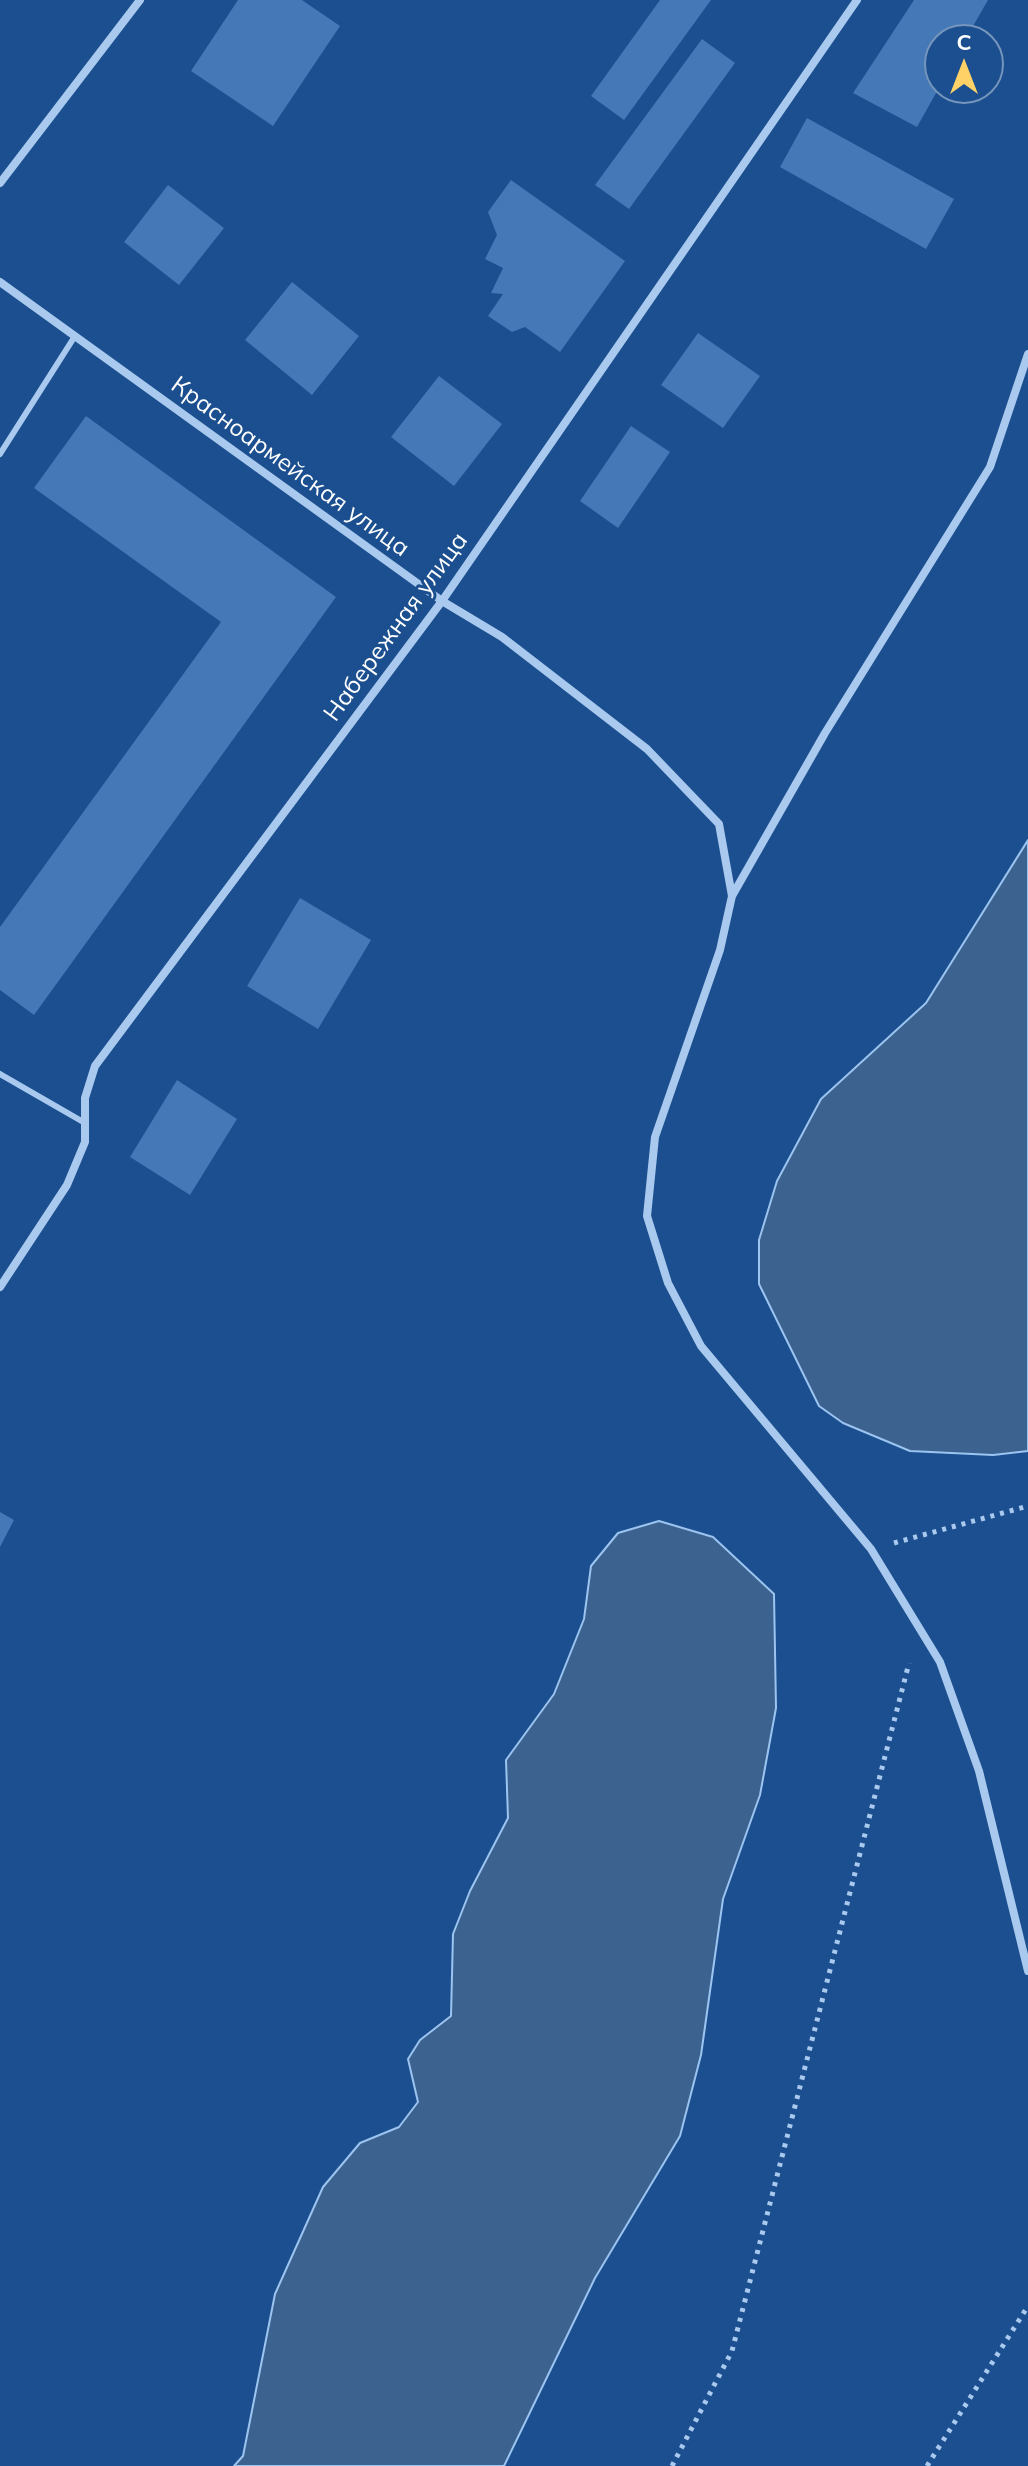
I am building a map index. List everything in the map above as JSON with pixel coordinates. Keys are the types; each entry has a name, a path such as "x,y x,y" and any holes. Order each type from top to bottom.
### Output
{"street":[{"path":"0,183 140,0"},
{"name":"Набережная улица","path":"0,1287 67,1185 85,1142 85,1098 95,1066 442,601 857,0"},
{"name":"Красноармейская улица","path":"0,282 442,601 502,637 647,749 719,824 732,896"},
{"path":"1028,354 990,467 825,733 732,896 720,950 655,1137 647,1216 668,1283 701,1346 871,1549 940,1662 979,1771 1028,1971"}],"lane":[{"path":"0,454 75,336"},
{"path":"0,1074 85,1123"}],"path":[{"path":"871,1549 1028,1506"},
{"path":"672,2466 732,2351 918,1627"},
{"path":"927,2466 1028,2306"}],"water":[{"path":"1028,840 1028,1451 993,1455 910,1451 843,1423 819,1406 759,1284 759,1240 777,1181 821,1099 926,1003"},
{"path":"659,1521 713,1537 774,1594 776,1708 760,1795 723,1899 701,2055 680,2136 595,2278 504,2466 234,2466 243,2456 275,2294 323,2187 360,2143 399,2127 418,2102 408,2059 420,2040 451,2016 453,1934 470,1891 508,1818 506,1760 554,1694 584,1619 591,1566 618,1533"}],"building":[{"path":"238,0 302,0 340,26 273,126 191,71"},
{"path":"660,0 711,0 624,120 591,96"},
{"path":"914,0 988,0 974,24 924,24 924,104 930,104 917,127 853,93"},
{"path":"702,39 735,63 629,209 595,185"},
{"path":"807,118 954,199 926,249 780,167"},
{"path":"511,180 625,261 560,352 525,327 512,332 488,316 503,294 491,293 503,268 485,259 497,235 488,212"},
{"path":"168,185 224,228 179,285 124,242"},
{"path":"292,282 359,336 312,395 245,340"},
{"path":"698,333 760,376 723,428 661,385"},
{"path":"439,376 502,424 454,486 391,437"},
{"path":"86,416 336,597 34,1015 0,990 0,927 221,622 34,488"},
{"path":"631,426 670,452 618,528 580,501"},
{"path":"300,898 371,940 318,1029 247,986"},
{"path":"177,1080 237,1119 190,1195 130,1157"},
{"path":"0,1512 14,1520 0,1547"}]}
